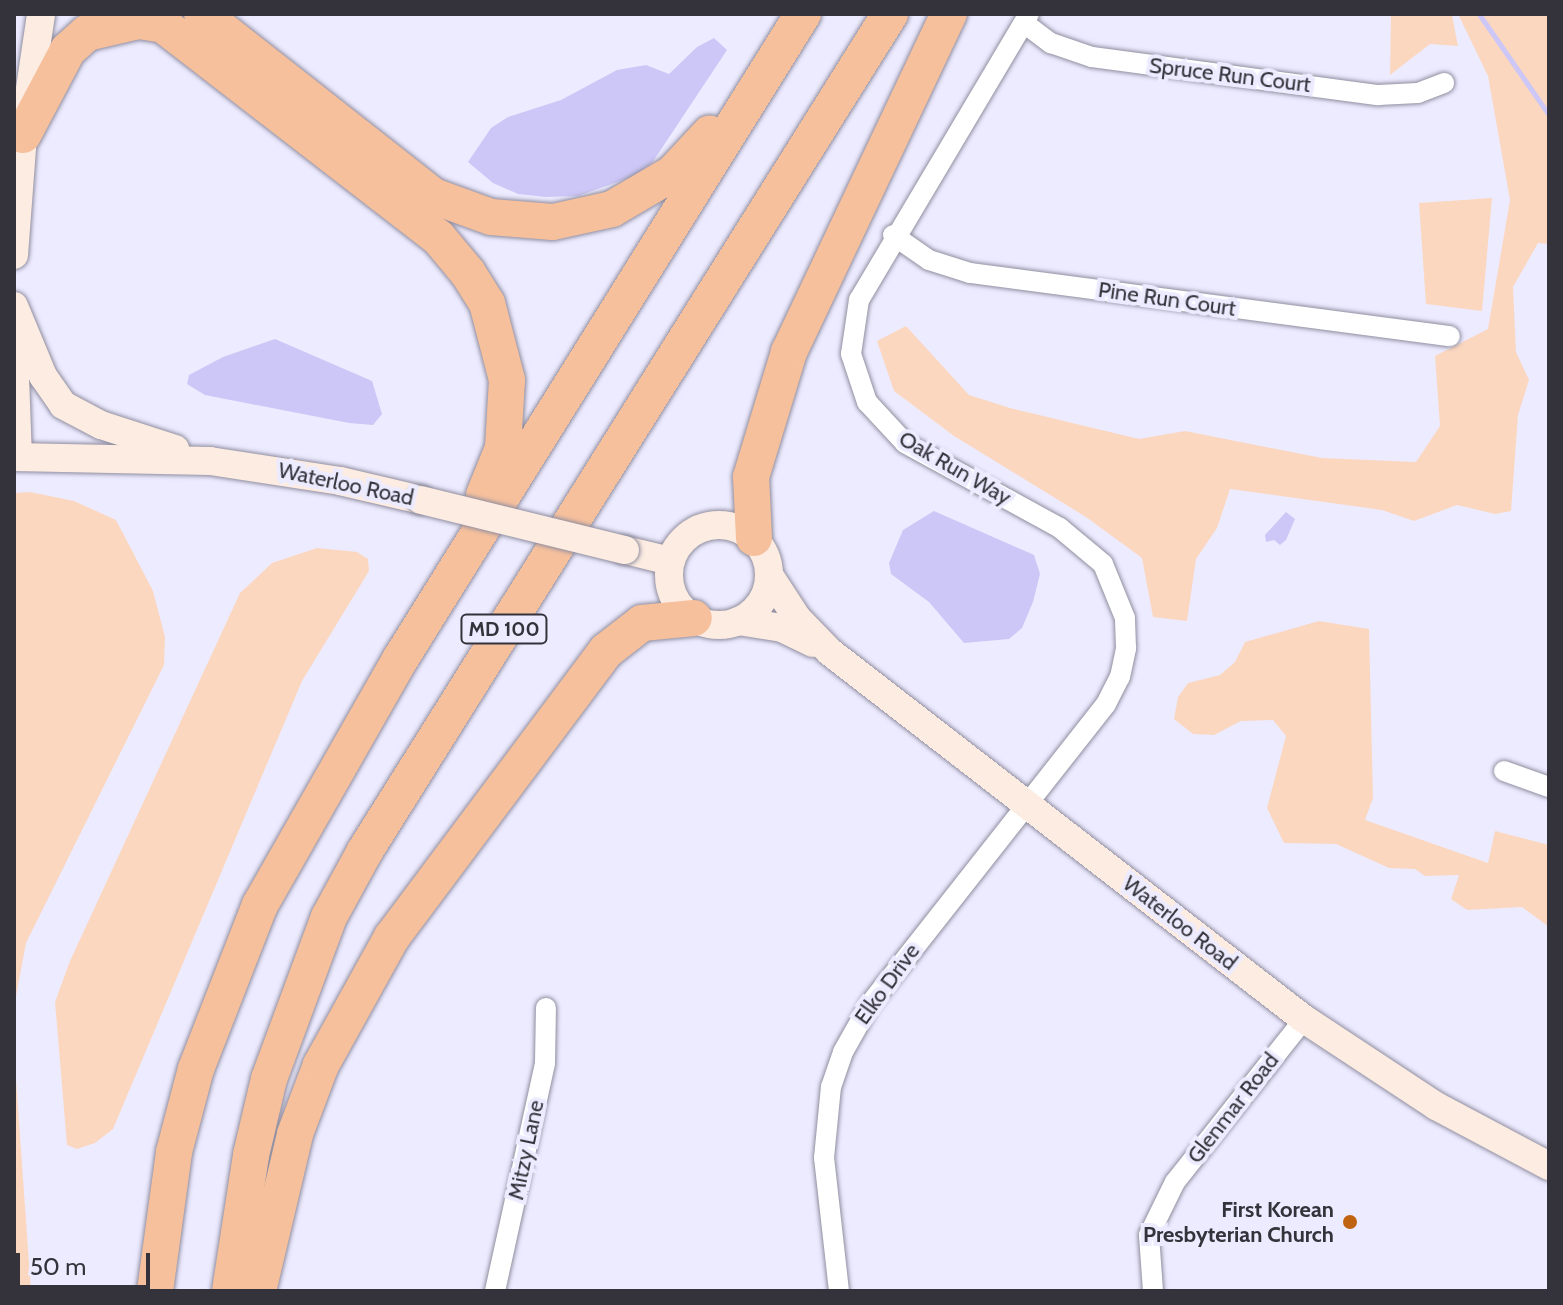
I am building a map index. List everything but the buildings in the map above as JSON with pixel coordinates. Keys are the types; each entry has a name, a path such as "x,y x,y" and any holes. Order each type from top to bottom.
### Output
{"highway":[{"path":"202,14 433,196 491,217 553,222 612,209 673,173 697,150 802,14"},
{"name":"MD 100","path":"155,1291 174,1152 223,989 266,892 401,658 802,14"},
{"name":"MD 100","path":"230,1291 233,1255 269,1079 329,917 374,838 890,14"},
{"path":"754,538 751,477 789,352 949,14"},
{"path":"23,135 68,50 87,33 156,20 438,237 487,303 507,380 503,448 493,478 401,658"},
{"path":"258,1291 295,1134 321,1065 392,937 606,651 642,623 694,618"}],"main road":[{"path":"14,255 23,135 41,14"},
{"path":"14,306 43,376 63,405 101,425 210,461"},
{"path":"14,349 16,457"},
{"name":"Waterloo Road","path":"16,457 210,461 314,476 670,561"},
{"path":"727,525 754,538 769,575 761,604 738,621 710,624 694,618 672,593 670,561 686,537 706,526 727,525"},
{"name":"Waterloo Road","path":"769,575 797,618 830,652 1304,1019 1436,1106 1549,1166"},
{"name":"Waterloo Road","path":"738,621 782,628 830,652"}],"street":[{"name":"Spruce Run Court","path":"1026,18 1070,52 1092,57 1378,95 1418,93 1444,83"},
{"name":"Oak Run Way","path":"1026,18 893,235 859,300 851,327 856,378 867,402 905,443 1087,548 1103,564 1125,618 1120,677 1028,806"},
{"name":"Pine Run Court","path":"893,235 929,260 970,273 1450,336"},
{"path":"1504,771 1549,787"},
{"name":"Elko Drive","path":"839,1291 824,1158 831,1087 843,1052 870,1004 1028,806"},
{"name":"Mitzy Lane","path":"495,1291 545,1063 546,1008"},
{"name":"Glenmar Road","path":"1153,1291 1149,1235 1175,1182 1304,1019"}],"shaded area":[{"path":"1391,14 1452,15 1458,46 1430,44 1390,75"},
{"path":"1458,14 1549,14 1549,244 1538,243 1513,287 1516,352 1529,380 1518,415 1511,511 1495,514 1457,505 1414,521 1382,510 1230,489 1217,528 1196,559 1187,621 1153,617 1142,558 1086,517 954,436 894,391 877,341 906,326 969,395 1010,408 1139,439 1185,431 1322,458 1416,462 1440,426 1435,356 1488,329 1510,200 1488,76"},
{"path":"714,38 727,50 652,163 634,176 578,196 546,197 518,194 493,183 468,162 491,128 508,117 561,100 617,70 646,65 669,74 697,47"},
{"path":"1492,198 1482,311 1426,304 1419,203"},
{"path":"275,339 372,381 382,414 373,425 349,423 205,395 187,384 189,375 223,357"},
{"path":"30,492 74,501 116,520 153,591 165,637 164,665 26,943 14,1007 14,493"},
{"path":"934,511 1034,555 1040,574 1033,602 1022,628 1009,639 964,643 929,602 891,574 889,563 903,530"},
{"path":"1286,512 1295,519 1286,540 1280,545 1274,540 1266,542 1265,535"},
{"path":"317,548 357,552 368,559 369,571 302,681 113,1129 95,1143 77,1149 67,1145 55,1002 70,961 240,593 272,563"},
{"path":"1319,621 1369,629 1373,798 1365,820 1488,863 1495,831 1549,845 1549,927 1522,907 1467,910 1451,899 1459,875 1425,876 1415,869 1389,868 1336,844 1284,843 1267,808 1286,736 1273,720 1241,721 1214,735 1193,734 1174,719 1178,697 1188,683 1220,675 1235,662 1245,642"},
{"path":"14,1014 16,1079 31,1291 14,1291"}],"waterway":[{"path":"1479,14 1549,115"}],"place":[{"name":"First Korean Presbyterian Church","path":"1350,1222"}]}
